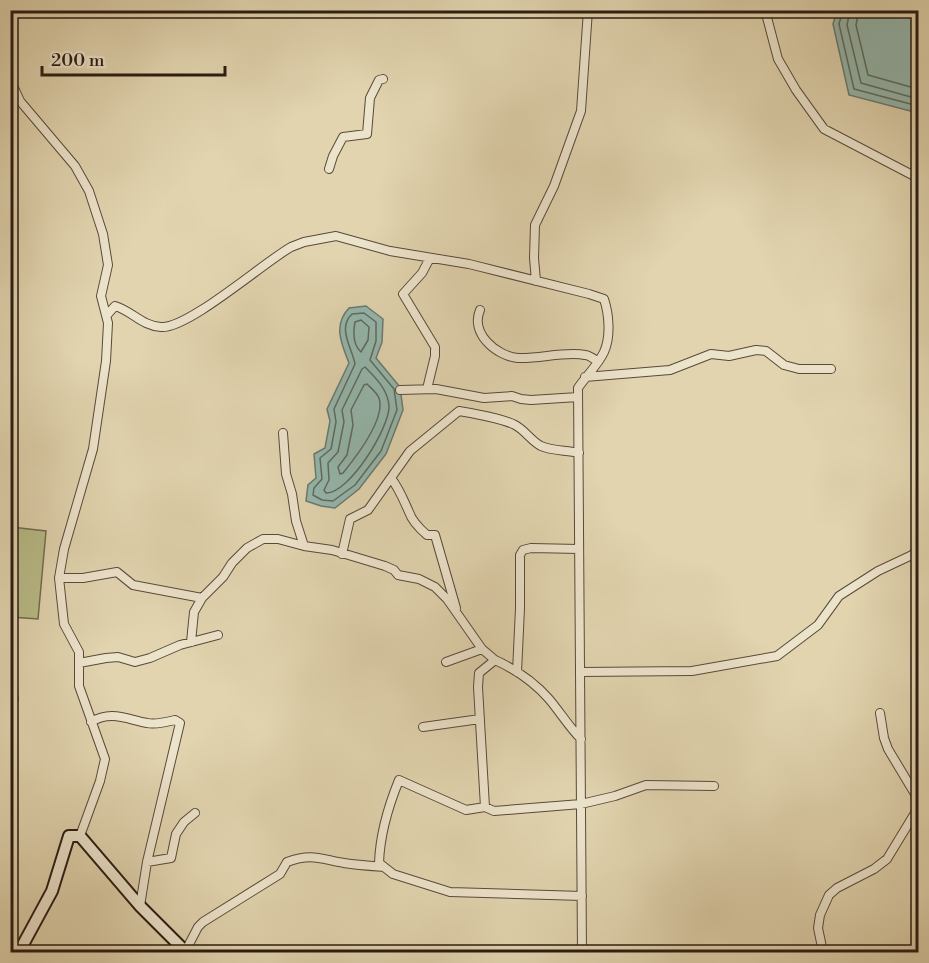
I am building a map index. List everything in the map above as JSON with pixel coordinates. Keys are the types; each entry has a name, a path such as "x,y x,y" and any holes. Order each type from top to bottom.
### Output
{"main road":[{"path":"19,952 52,891 69,836 80,836 140,906 186,952"}],"street":[{"path":"536,281 535,225 554,186 581,111 588,10"},
{"path":"765,10 778,59 796,90 824,129 918,178"},
{"path":"10,79 20,101 75,166 89,191 103,234 108,265 101,296 107,315 106,361 98,400 93,449 64,549 59,578 62,615 80,652 79,686 105,759 100,782 80,836"},
{"path":"329,169 343,137 366,134 370,98 378,80 383,79"},
{"path":"107,315 115,306 149,325 164,327 195,314 291,247 336,236 390,251 469,264 604,299 608,309 607,344 603,354 578,388 582,952"},
{"path":"427,389 435,347 403,294 422,273 430,258"},
{"path":"480,310 477,326 481,335 502,352 516,358 586,355 597,361"},
{"path":"585,377 658,372 685,366 711,354 729,356 756,350 766,351 784,365 799,369 831,369"},
{"path":"400,390 436,389 484,398 512,396 531,400 578,397"},
{"path":"342,554 350,519 368,510 411,452 459,411 515,425 534,441 548,448 579,453"},
{"path":"283,433 286,474 304,546"},
{"path":"391,478 400,489 409,513 419,528 427,535 435,535 458,615"},
{"path":"191,642 194,612 202,598 223,577 232,562 263,539 278,539 342,554 385,566 394,570 398,575 419,579 435,587 447,599 482,649 495,660 517,672 549,699 581,740"},
{"path":"517,672 520,555 523,550 531,549 579,549"},
{"path":"580,672 692,671 777,656 819,625 839,596 878,572 912,555 918,549"},
{"path":"59,578 83,578 117,572 133,585 202,598"},
{"path":"79,663 118,657 135,662 218,635"},
{"path":"447,662 482,649"},
{"path":"485,807 479,673 495,660"},
{"path":"880,713 888,749 918,799"},
{"path":"91,722 106,716 122,716 148,723 175,720 180,723 147,862 140,906"},
{"path":"423,727 480,719"},
{"path":"582,896 450,892 393,874 379,863 380,842 387,810 399,780 466,810 485,807 494,811 581,804 615,796 646,785 714,786"},
{"path":"823,952 818,928 822,909 829,895 887,859 918,808"},
{"path":"147,862 171,858 176,834 184,822 195,813"},
{"path":"186,952 198,927 203,922 272,880 280,874 287,862 315,856 346,864 384,867"}],"green space":[{"path":"11,527 46,531 38,619 11,617"}],"water":[{"path":"837,11 918,11 918,113 849,95 833,24"},
{"path":"366,306 383,319 382,342 376,358 400,387 403,410 386,454 359,489 335,508 321,506 306,501 308,485 316,478 314,454 325,448 330,421 327,409 349,363 341,341 341,321 349,308"}]}
